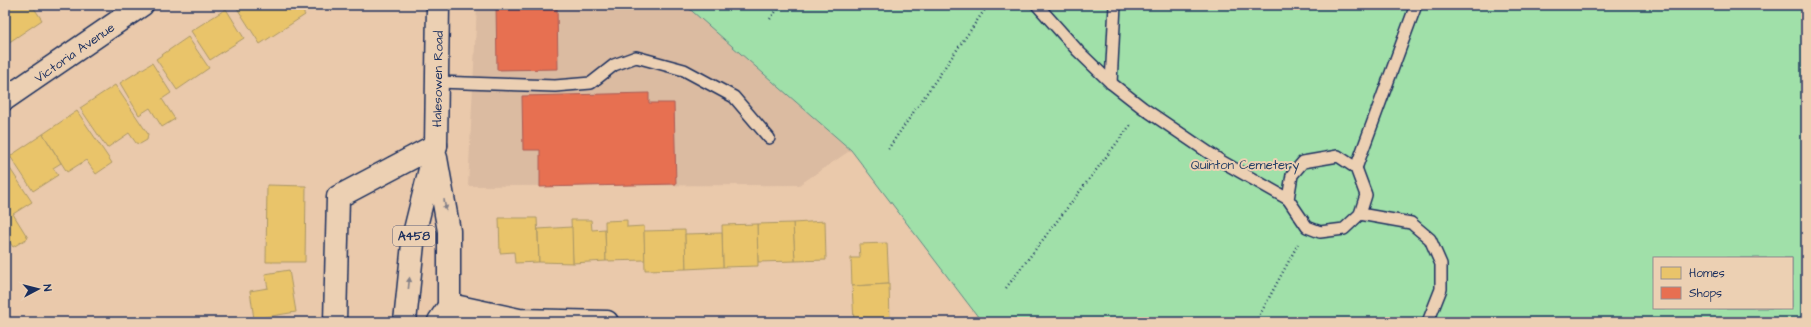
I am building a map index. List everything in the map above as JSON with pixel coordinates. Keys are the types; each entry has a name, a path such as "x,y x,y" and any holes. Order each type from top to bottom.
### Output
{"main road":[{"name":"Victoria Avenue","path":"5,100 142,5"},
{"name":"Halesowen Road","path":"438,5 436,149 449,231 446,316"},
{"name":"Halesowen Road","path":"405,322 414,234 436,149"},
{"path":"335,322 338,196 436,149"},
{"path":"446,316 518,321 607,322"}],"lane":[{"path":"1037,5 1078,51 1110,83 1143,108 1221,161 1288,200 1307,227 1320,232 1344,229 1360,214 1366,195 1356,168 1338,156 1303,162 1292,175 1288,200"},
{"path":"1110,83 1115,5"},
{"path":"1356,168 1416,5"},
{"path":"438,82 555,86 592,83 614,65 636,57 684,70 734,97 769,138"},
{"path":"1360,214 1411,223 1430,239 1441,264 1441,289 1428,322"}],"path":[{"path":"770,19 781,5"},
{"path":"888,150 988,5"},
{"path":"1006,288 1143,108"},
{"path":"1256,322 1307,227"}],"shaded area":[{"path":"477,5 685,5 851,150 799,185 468,186"}],"green space":[{"name":"Quinton Cemetery","path":"685,5 1806,5 1806,322 982,322 851,150"}],"building: Homes":[{"path":"5,5 32,5 42,20 5,45"},
{"path":"235,5 299,5 305,15 260,44"},
{"path":"226,9 244,38 210,60 191,31"},
{"path":"188,37 209,68 177,90 156,59"},
{"path":"152,63 171,93 162,99 175,119 162,127 150,108 139,115 120,83"},
{"path":"115,85 148,134 147,140 140,144 136,143 129,133 107,148 80,108"},
{"path":"77,111 112,163 96,174 86,160 67,172 43,134"},
{"path":"43,134 61,163 53,168 58,175 33,191 10,156"},
{"path":"5,161 32,202 13,214 28,238 13,247 5,235"},
{"path":"267,185 306,186 305,262 266,262"},
{"path":"499,218 537,218 539,262 515,263 514,252 500,253"},
{"path":"571,220 591,220 592,230 605,229 606,261 573,263"},
{"path":"627,220 627,227 644,226 645,260 606,261 605,221"},
{"path":"825,221 826,260 795,261 793,223"},
{"path":"793,223 795,261 758,262 757,224"},
{"path":"757,224 758,266 723,267 722,225"},
{"path":"572,227 573,263 539,262 538,229"},
{"path":"685,230 686,269 645,270 644,231"},
{"path":"722,233 723,267 686,269 685,234"},
{"path":"887,243 889,284 852,286 851,258 860,258 859,244"},
{"path":"289,270 296,312 254,319 250,291 268,288 265,274"},
{"path":"889,284 890,322 854,322 852,286"},
{"path":"286,318 287,322 265,322"}],"building: Shops":[{"path":"496,5 557,5 558,69 497,70"},
{"path":"649,93 649,103 674,103 676,184 540,187 540,150 523,150 522,96"}]}
